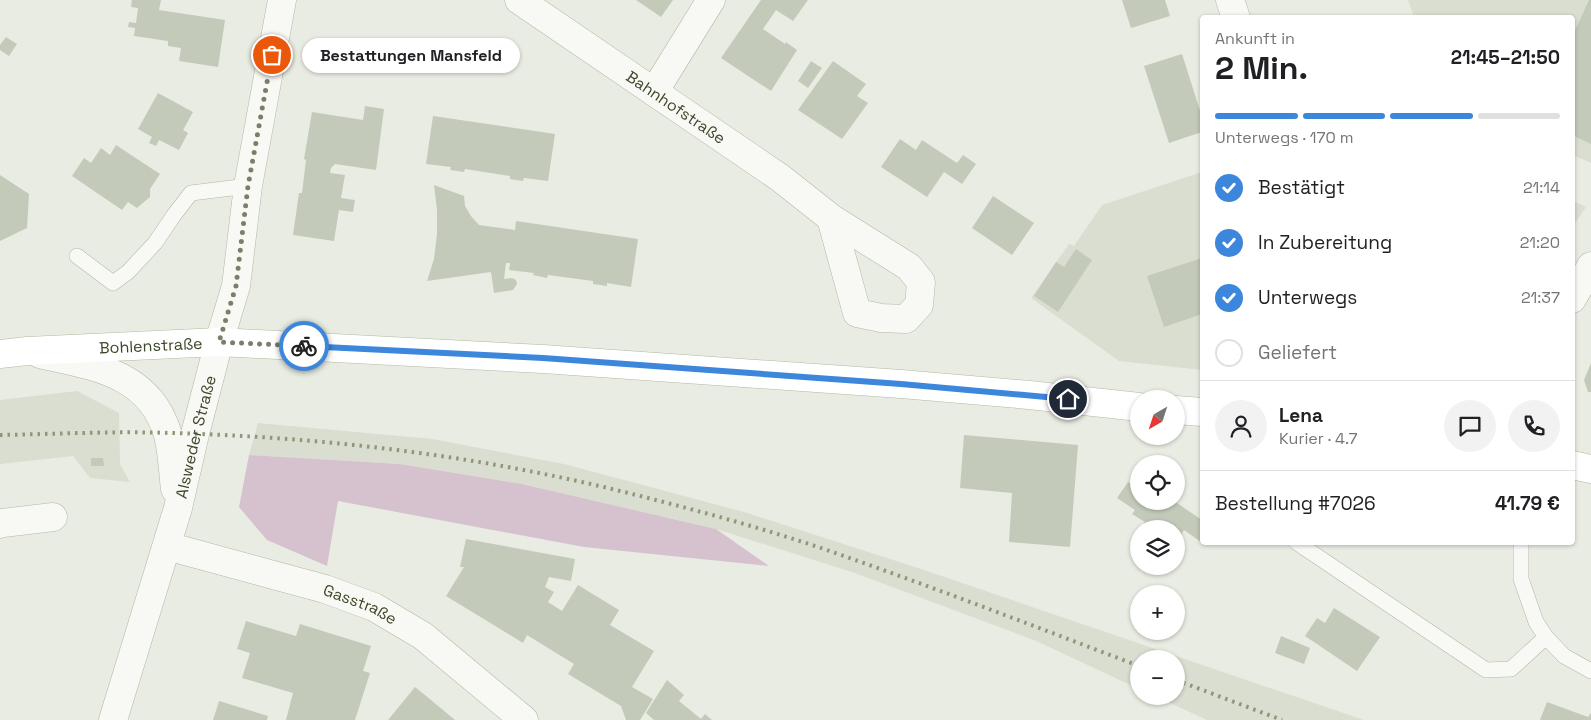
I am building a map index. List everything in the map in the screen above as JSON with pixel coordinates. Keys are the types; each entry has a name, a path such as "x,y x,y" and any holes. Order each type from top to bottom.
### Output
{"main road":[{"name":"Bohlenstraße","path":"0,354 27,350 219,342 543,358 901,384 1130,406"},
{"path":"1185,411 1200,412"},
{"path":"1575,466 1591,469"}],"street":[{"name":"Alsweder Straße","path":"113,720 178,508 219,342 236,286 248,186 282,0"},
{"name":"Bahnhofstraße","path":"519,0 779,177 831,218"},
{"path":"654,92 711,0"},
{"path":"1230,0 1235,15"},
{"path":"1575,294 1591,266"},
{"path":"27,350 108,370 127,380 153,402 168,432 178,508"},
{"path":"0,524 3,522 53,518"},
{"name":"Gasstraße","path":"167,546 325,589 374,607 423,636 524,720"}],"lane":[{"path":"77,256 113,284 128,272 155,244 191,193 248,186"},
{"path":"1300,545 1486,670 1510,669 1546,636"},
{"path":"1521,545 1521,579 1536,622 1564,656 1591,671"}],"shaded area":[{"path":"1408,0 1591,0 1591,163 1575,156 1575,15 1413,15"},
{"path":"1200,173 1200,370 1119,361 1031,298 1069,244 1074,246 1102,205"},
{"path":"1575,202 1586,207 1575,223"},
{"path":"77,391 119,413 120,464 130,482 90,478 73,456 0,464 0,400"},
{"path":"258,423 432,439 564,464 744,512 918,568 1159,650 1130,650 1130,685 1034,640 852,572 716,529 522,484 400,464 249,455"},
{"path":"249,455 400,464 522,484 716,529 769,566 584,547 338,501 327,566 267,540 239,507"},
{"path":"1185,659 1364,720 1207,720 1174,705 1185,705"}],"building":[{"path":"132,0 161,0 159,10 225,20 218,67 179,61 181,48 168,46 168,41 134,36 135,28 128,27 129,22 136,23 138,8 131,7"},
{"path":"636,0 673,0 661,17"},
{"path":"761,0 808,0 793,21 776,10 763,29 797,50 771,91 721,58"},
{"path":"1122,0 1165,0 1170,16 1131,28"},
{"path":"1589,0 1591,0 1591,144 1575,136 1575,30"},
{"path":"6,37 17,44 9,56 0,50 0,45"},
{"path":"1182,54 1200,111 1200,133 1169,143 1144,66"},
{"path":"811,61 822,68 808,88 798,81"},
{"path":"833,61 866,84 857,96 868,103 842,139 798,110"},
{"path":"158,93 193,112 183,130 188,133 179,150 159,140 156,146 149,143 152,137 138,129"},
{"path":"365,106 384,109 376,170 335,164 331,168 330,173 345,175 341,198 355,200 353,212 339,210 334,241 293,235 299,193 302,193 306,160 304,159 312,112 363,120"},
{"path":"433,116 555,134 548,181 524,178 523,181 510,179 510,176 465,169 464,172 450,170 451,167 426,164"},
{"path":"900,139 916,150 922,140 957,163 963,155 976,164 962,184 944,172 927,197 881,167"},
{"path":"116,145 160,174 150,189 150,197 137,208 128,202 122,210 72,176 84,158 91,163 101,148 110,155"},
{"path":"0,175 29,194 27,228 0,241"},
{"path":"434,185 464,196 465,206 479,225 515,230 516,221 638,239 631,287 607,283 607,286 593,284 593,281 548,275 547,278 533,275 534,273 509,270 510,263 506,263 504,279 512,278 516,280 517,284 513,290 494,293 491,272 427,281 434,259 437,234"},
{"path":"993,196 1034,223 1012,255 972,228"},
{"path":"1076,249 1092,260 1058,312 1034,296 1056,262 1064,267"},
{"path":"1200,259 1200,315 1164,327 1147,276"},
{"path":"1591,363 1591,392 1588,392 1584,380"},
{"path":"964,435 1078,445 1070,547 1009,542 1012,493 960,488"},
{"path":"91,458 103,458 104,466 91,466"},
{"path":"1128,482 1130,483 1130,507 1117,498"},
{"path":"1185,508 1200,519 1200,541 1185,531 1185,520 1142,520 1132,514 1135,510 1185,510"},
{"path":"466,539 575,559 571,581 549,577 545,587 554,592 548,602 562,611 578,585 619,610 610,625 654,651 632,687 653,699 640,720 626,720 621,706 568,674 574,664 527,635 523,643 446,596 464,567 460,567"},
{"path":"1334,608 1380,637 1357,671 1305,636 1317,618 1325,623"},
{"path":"246,621 296,636 300,624 371,646 363,671 370,673 355,720 286,720 293,693 242,678 250,653 237,649"},
{"path":"1281,636 1310,648 1304,664 1275,653"},
{"path":"667,680 684,695 679,701 701,719 705,714 712,720 654,720 646,713"},
{"path":"415,687 431,700 455,720 388,720"},
{"path":"219,701 268,716 267,720 213,720"},
{"path":"1547,702 1588,717 1591,713 1591,720 1540,720"}],"railway":[{"path":"0,435 150,432 281,438 391,449 554,476 690,509 797,540 943,592 1130,663"},
{"path":"1185,683 1282,720"}],"way so far":[{"path":"272,55 248,186 236,286 219,342 304,346"}],"place":[{"name":"Bestattungen Mansfeld","path":"272,55"}],"route":[{"path":"304,346 543,358 901,384 1068,399"}]}
